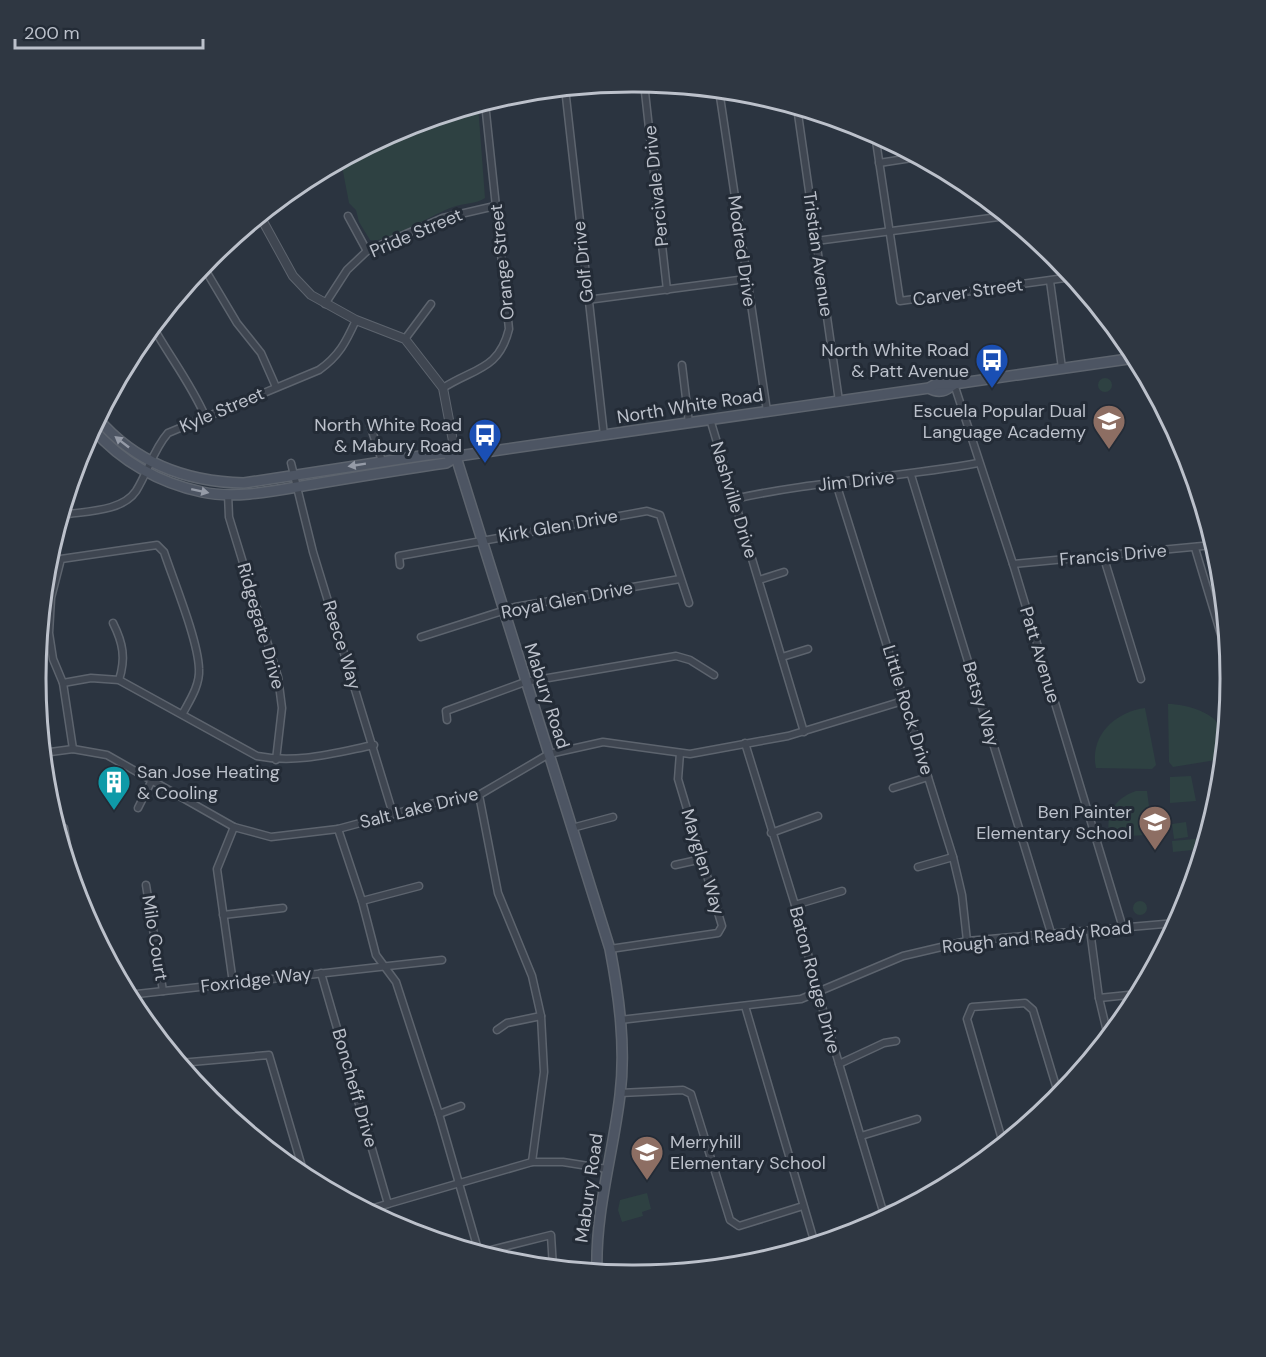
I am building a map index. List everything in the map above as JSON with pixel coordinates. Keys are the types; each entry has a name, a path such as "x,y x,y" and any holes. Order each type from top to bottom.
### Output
{"main road":[{"name":"North White Road","path":"99,436 106,445 145,471 202,492 228,494 295,487 446,463 456,457 929,388 936,384 954,384 1125,359"},
{"name":"North White Road","path":"104,425 122,442 150,461 175,473 221,482 244,483 445,453 456,457"},
{"name":"Mabury Road","path":"456,457 502,611 610,949 620,1020 620,1093 599,1220 597,1264"}],"street":[{"name":"Percivale Drive","path":"646,92 667,290"},
{"name":"Golf Drive","path":"566,96 604,435"},
{"name":"Modred Drive","path":"720,99 767,411"},
{"name":"Orange Street","path":"444,388 490,362 504,348 509,329 486,111"},
{"name":"Tristian Avenue","path":"798,116 839,401"},
{"path":"877,145 890,233"},
{"path":"879,163 905,159"},
{"name":"Pride Street","path":"325,304 347,270 367,251 443,218 495,206"},
{"path":"348,216 367,251"},
{"path":"816,241 995,218"},
{"path":"264,223 293,276 311,295 356,320 405,339 431,304"},
{"name":"Carver Street","path":"890,233 900,301 1062,279"},
{"path":"208,275 237,323 261,353 276,387"},
{"path":"587,300 746,279"},
{"path":"1050,281 1062,368"},
{"name":"Kyle Street","path":"70,514 112,507 124,502 136,492 150,461 168,433 319,370 334,360 344,347 356,320"},
{"path":"158,335 174,364 189,383 205,416"},
{"name":"Mabury Road","path":"405,339 444,388 456,457"},
{"path":"682,365 689,423"},
{"name":"Patt Avenue","path":"954,384 1124,928"},
{"name":"Nashville Drive","path":"710,419 804,732"},
{"path":"370,425 382,461"},
{"name":"Reece Way","path":"291,462 295,487 393,814"},
{"name":"Jim Drive","path":"734,499 766,492 911,475 978,463"},
{"name":"Betsy Way","path":"911,475 1051,933"},
{"name":"Little Rock Drive","path":"836,483 906,700 953,857 962,895 967,941"},
{"name":"Ridgegate Drive","path":"228,494 229,518 278,677 282,708 276,760"},
{"name":"Kirk Glen Drive","path":"400,565 399,556 646,511 660,515 680,579"},
{"path":"55,580 61,559 157,545 164,552 190,632 199,670 194,692 183,713"},
{"name":"Francis Drive","path":"1012,564 1204,547"},
{"path":"1195,548 1216,616"},
{"path":"1103,555 1141,679"},
{"name":"Nashville Drive","path":"759,580 784,572"},
{"path":"680,579 689,603"},
{"name":"Royal Glen Drive","path":"421,637 502,611 680,579"},
{"path":"112,623 121,639 124,656 119,680"},
{"path":"49,628 53,659 63,683 73,749"},
{"path":"782,657 808,649"},
{"path":"447,720 446,711 525,682 676,656 690,660 714,675"},
{"path":"63,683 92,678 119,680 183,713 257,756 276,760 293,761 374,745"},
{"name":"Salt Lake Drive","path":"52,752 73,749 107,754 234,827 271,837 338,828 438,802 479,795 549,754 603,742 690,754 804,732 906,700"},
{"name":"Baton Rouge Drive","path":"745,743 795,905 818,992 883,1209"},
{"name":"Mayglen Way","path":"610,949 718,933 723,926 678,779 680,753"},
{"path":"893,788 928,777"},
{"path":"138,808 152,780"},
{"path":"479,795 498,893 532,976 541,1016 544,1072 532,1162"},
{"path":"771,833 818,816"},
{"path":"572,828 613,817"},
{"path":"233,983 218,869 234,827"},
{"path":"338,828 362,900 376,955 396,982 439,1114 476,1244"},
{"path":"918,867 953,857"},
{"path":"675,865 702,859"},
{"name":"Milo Court","path":"146,885 163,991"},
{"path":"362,900 419,886"},
{"path":"795,905 842,891"},
{"path":"223,915 282,908"},
{"name":"Rough and Ready Road","path":"620,1020 792,1000 818,992 903,957 967,941 1165,924"},
{"path":"1089,930 1106,1026"},
{"name":"Foxridge Way","path":"139,994 442,960"},
{"name":"Boncheff Drive","path":"321,973 388,1204"},
{"path":"1099,998 1127,995"},
{"path":"1001,1135 967,1019 972,1007 1025,1002 1033,1010 1056,1085"},
{"path":"745,1006 813,1237"},
{"path":"497,1030 507,1023 541,1016"},
{"path":"839,1064 884,1043 896,1041"},
{"path":"190,1062 269,1055 300,1161"},
{"path":"620,1093 683,1090 692,1094 730,1220 734,1224 739,1226 803,1206"},
{"path":"439,1114 461,1106"},
{"path":"861,1136 917,1119"},
{"path":"378,1207 532,1162 563,1162 608,1169"},
{"path":"496,1249 551,1235 552,1259"}],"shaded area":[{"path":"479,113 485,198 445,210 378,240 370,240 359,222 356,210 349,203 343,170 374,152 409,137"},
{"path":"1105,378 1110,380 1112,385 1110,390 1105,392 1100,390 1098,385 1100,380"},
{"path":"1168,704 1193,708 1216,721 1213,760 1173,767 1169,762"},
{"path":"1145,708 1156,765 1152,769 1096,768 1096,746 1107,728 1114,720 1134,710"},
{"path":"1191,776 1196,801 1170,803 1170,777"},
{"path":"1136,791 1147,791 1152,830 1147,835 1110,837 1109,822 1113,808 1122,798"},
{"path":"1186,822 1188,837 1174,839 1172,824"},
{"path":"1197,839 1194,850 1173,852 1172,841"},
{"path":"1137,901 1143,901 1147,908 1143,915 1137,915 1133,911 1133,905"},
{"path":"647,1193 651,1209 642,1212 643,1216 622,1222 618,1210 620,1200"}],"place":[{"name":"North White Road & Patt Avenue","path":"992,389"},
{"name":"Escuela Popular Dual Language Academy","path":"1109,450"},
{"name":"North White Road & Mabury Road","path":"485,464"},
{"name":"San Jose Heating & Cooling","path":"114,811"},
{"name":"Ben Painter Elementary School","path":"1155,851"},
{"name":"Merryhill Elementary School","path":"647,1181"}]}
